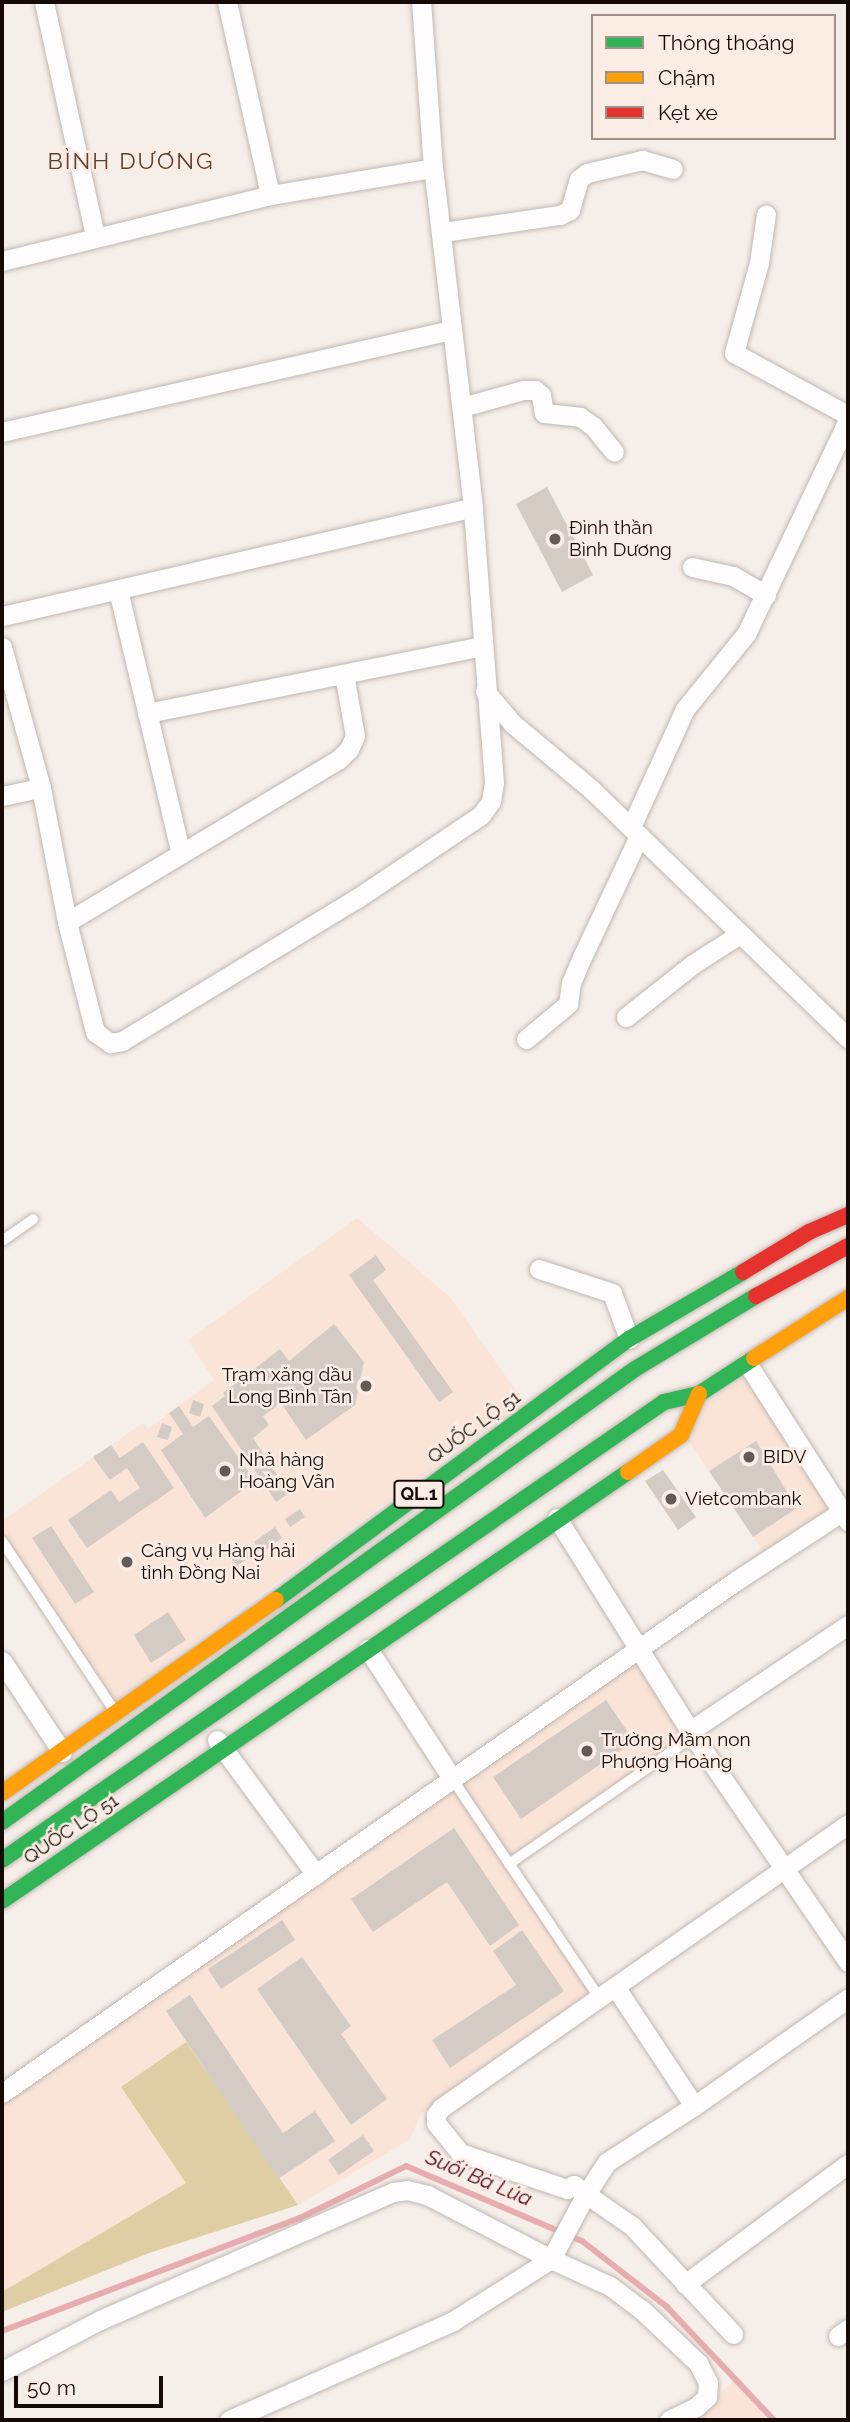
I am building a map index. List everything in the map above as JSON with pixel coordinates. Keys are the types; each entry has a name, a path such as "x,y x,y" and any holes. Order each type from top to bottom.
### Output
{"main road":[{"name":"QUỐC LỘ 51","path":"2,1793 629,1339 797,1239 848,1215"},
{"name":"QL.1","path":"2,1822 635,1369 789,1276 848,1246"},
{"name":"QUỐC LỘ 51","path":"2,1860 664,1402 699,1394 848,1298"},
{"name":"QUỐC LỘ 51","path":"2,1901 681,1435 699,1394"}],"street":[{"path":"44,2 95,236"},
{"path":"227,2 270,195"},
{"path":"2,647 41,788 67,922 95,1032 100,1039 110,1043 122,1041 356,899 481,815 491,801 494,783 485,691 474,507 443,232 433,168 421,2"},
{"path":"443,232 560,215 570,210 579,179 587,173 642,160 673,169"},
{"path":"2,261 270,195 433,168"},
{"path":"526,1039 568,1004 580,962 681,716 734,653 766,595 848,420 844,413 734,353 759,263 766,214"},
{"path":"2,432 452,330"},
{"path":"461,407 523,390 535,390 541,396 544,413 580,417 593,426 614,452"},
{"path":"2,615 474,507"},
{"path":"692,567 733,576 766,595"},
{"path":"118,590 181,854"},
{"path":"148,713 482,646"},
{"path":"67,922 338,760 349,749 355,736 344,674"},
{"path":"485,691 513,724 591,789 848,1038"},
{"path":"2,796 41,788"},
{"path":"626,1017 694,964 740,933"},
{"path":"539,1269 612,1293 629,1339"},
{"path":"2,2093 781,1550 845,1516 747,1363"},
{"path":"557,1518 692,1733 848,1962"},
{"path":"692,1733 848,1625"},
{"path":"368,1649 453,1780"},
{"path":"2,1661 62,1752"},
{"path":"202,1720 316,1875"},
{"path":"733,2334 632,2226 574,2185 567,2189 460,2154 436,2123 436,2115 468,2089 608,1994 848,1824"},
{"path":"608,1994 694,2106"},
{"path":"229,2420 453,2321 551,2259 586,2194 607,2162 694,2106 848,1998"},
{"path":"685,2284 848,2164"},
{"path":"2,2371 100,2320 393,2192 407,2190 427,2195 610,2286 698,2363 708,2383 707,2397 696,2407 668,2420"}],"lane":[{"path":"2,1241 33,1219"},
{"path":"2,1541 131,1732"},
{"path":"509,1864 692,1733"},
{"path":"453,1780 509,1864 608,1994"}],"shaded area":[{"path":"357,1218 450,1297 524,1402 113,1702 2,1535 2,1521 143,1423 148,1429 214,1380 188,1340"},
{"name":"BIDV","path":"747,1376 833,1509 764,1553 690,1443 708,1401"},
{"name":"Trường Mầm non Phượng Hoàng","path":"638,1661 686,1737 510,1857 461,1783"},
{"path":"453,1788 592,1996 422,2113 409,2140 298,2205 149,2253 2,2312 2,2103"},
{"path":"186,2042 298,2205 149,2253 2,2312 2,2292 186,2183 121,2087"},
{"path":"736,2378 774,2420 685,2420 713,2401"}],"building":[{"name":"Đình thần Bình Dương","path":"547,487 593,575 562,592 516,504"},
{"path":"376,1255 386,1270 373,1280 453,1392 439,1402 349,1275"},
{"path":"334,1324 364,1362 355,1405 306,1440 281,1403 263,1416 269,1425 253,1438 289,1493 276,1502 212,1406 225,1396 223,1393 280,1349 289,1361"},
{"path":"193,1400 204,1404 200,1417 189,1413"},
{"path":"179,1406 193,1427 209,1416 255,1481 205,1518 161,1450 183,1434 169,1413"},
{"path":"162,1423 172,1427 168,1440 157,1437"},
{"path":"756,1441 797,1508 753,1537 709,1471"},
{"path":"143,1442 174,1488 87,1548 68,1520 111,1490 119,1502 140,1488 127,1468 110,1480 93,1457 111,1445 120,1458"},
{"name":"Vietcombank","path":"663,1470 696,1517 678,1530 645,1481"},
{"path":"300,1509 305,1517 290,1527 285,1519"},
{"path":"51,1526 94,1592 75,1604 32,1538"},
{"path":"275,1527 282,1538 261,1553 254,1542"},
{"path":"247,1547 252,1555 237,1566 231,1559"},
{"path":"168,1612 186,1640 151,1663 134,1635"},
{"path":"606,1700 634,1741 521,1819 493,1777"},
{"path":"454,1828 519,1925 490,1946 447,1882 373,1932 351,1899"},
{"path":"282,1920 295,1940 221,1989 208,1969"},
{"path":"522,1930 564,1991 450,2068 432,2040 516,1985 493,1951"},
{"path":"302,1957 351,2026 341,2034 387,2099 351,2125 257,1989"},
{"path":"190,1995 283,2133 315,2111 335,2141 278,2179 166,2011"},
{"path":"363,2135 374,2151 339,2175 328,2160"}],"waterway":[{"name":"Suối Bà Lúa","path":"2,2331 300,2218 406,2166 582,2241 667,2307 774,2420"}],"traffic: fast":[{"path":"276,1600 629,1339 743,1272"},
{"path":"2,1822 635,1369 756,1296"},
{"path":"2,1860 664,1402 699,1394 754,1358"},
{"path":"2,1901 628,1472"}],"traffic: slow":[{"path":"754,1358 848,1298"},
{"path":"628,1472 681,1435 699,1394"},
{"path":"2,1793 276,1600"}],"traffic: jam":[{"path":"743,1272 809,1232 848,1215"},
{"path":"756,1296 848,1246"}],"place":[{"name":"Đình thần Bình Dương","path":"555,539"},
{"name":"Trạm xăng dầu Long Bình Tân","path":"366,1386"},
{"name":"BIDV","path":"749,1457"},
{"name":"Nhà hàng Hoàng Vân","path":"225,1471"},
{"name":"Vietcombank","path":"671,1499"},
{"name":"Cảng vụ Hàng hải tỉnh Đồng Nai","path":"127,1562"},
{"name":"Trường Mầm non Phượng Hoàng","path":"587,1751"}],"district":[{"name":"BÌNH DƯƠNG","path":"131,161"}]}
